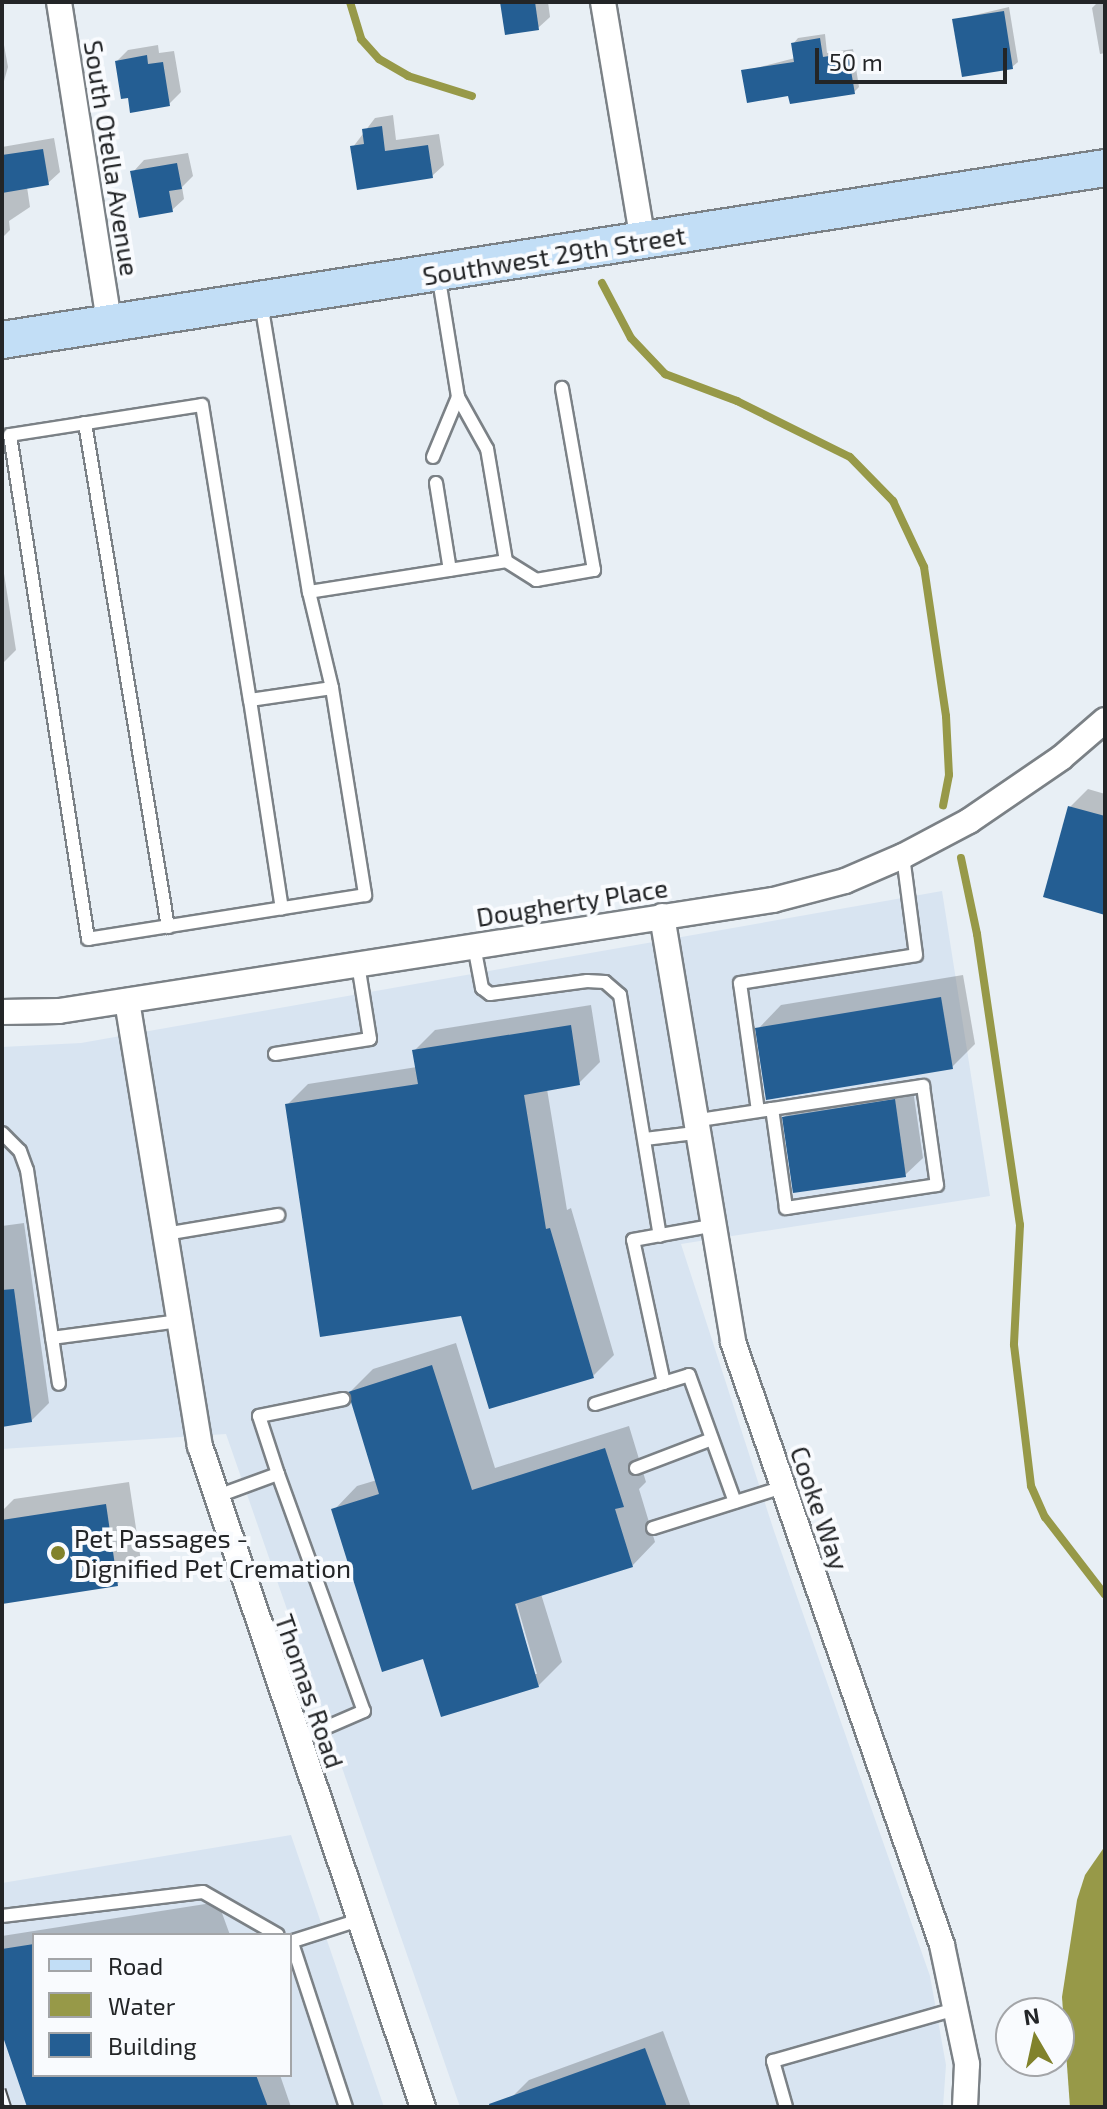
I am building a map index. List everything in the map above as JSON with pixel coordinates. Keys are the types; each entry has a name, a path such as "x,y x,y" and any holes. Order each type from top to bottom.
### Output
{"street":[{"name":"South Otella Avenue","path":"59,2 109,323"},
{"path":"603,2 643,242"},
{"name":"Southwest 29th Street","path":"2,340 1105,168"},
{"name":"Dougherty Place","path":"2,1012 59,1011 127,1001 773,900 845,881 903,856 980,813 1061,758 1105,720"},
{"name":"Cooke Way","path":"662,916 710,1226 733,1342 942,1945 959,2008 967,2064 965,2107"},
{"name":"Thomas Road","path":"127,1001 200,1446 214,1497 423,2107"}],"lane":[{"path":"438,273 458,397 487,449 506,561"},
{"path":"261,300 309,592 332,688 365,895 282,909 88,939 10,435 202,405 282,909"},
{"path":"309,592 506,561 536,580 594,570 562,388"},
{"path":"433,457 458,397"},
{"path":"85,423 168,927"},
{"path":"436,483 450,570"},
{"path":"250,700 332,688"},
{"path":"645,1139 765,1110 923,1086 937,1185 786,1208 765,1110 740,983 916,955 903,856"},
{"path":"474,946 482,988 490,994 587,981 605,982 620,995 660,1236"},
{"path":"275,1054 370,1039 358,964"},
{"path":"2,1133 20,1151 27,1170 59,1384"},
{"path":"165,1234 278,1215"},
{"path":"664,1383 633,1240 710,1226"},
{"path":"52,1338 179,1321"},
{"path":"595,1404 689,1375 735,1502"},
{"path":"297,1740 364,1711 259,1416 343,1399"},
{"path":"636,1468 712,1439"},
{"path":"214,1497 278,1474"},
{"path":"653,1528 783,1487"},
{"path":"2,1916 203,1892 275,1933"},
{"path":"292,1943 359,1920"},
{"path":"292,1946 346,2107"},
{"path":"786,2107 773,2061 959,2008"}],"shaded area":[{"path":"942,891 990,1196 681,1244 774,1531 930,1976 946,2065 943,2107 460,2107 226,1434 2,1449 2,1047 81,1043"},
{"path":"291,1835 384,2107 2,2107 2,1883"}],"water":[{"path":"1105,1846 1105,2107 1070,2107 1068,2077 1075,2077 1075,1997 1062,1997 1077,1900 1085,1875"}],"building":[{"path":"500,2 535,2 539,30 505,35"},
{"path":"1004,11 1013,69 962,77 952,19"},
{"path":"820,38 823,57 848,53 855,94 790,104 788,96 747,103 741,70 794,62 791,43"},
{"path":"147,55 148,64 163,62 170,106 130,113 128,98 121,99 115,61"},
{"path":"382,126 385,151 428,145 433,178 357,190 350,146 364,144 362,129"},
{"path":"43,149 49,185 2,193 2,155"},
{"path":"177,163 182,189 169,191 173,212 139,218 130,171"},
{"path":"1068,806 1105,816 1105,915 1043,897"},
{"path":"941,997 953,1069 766,1100 755,1028"},
{"path":"571,1025 580,1085 524,1095 546,1229 550,1228 594,1378 489,1409 461,1316 320,1337 285,1104 418,1084 412,1050"},
{"path":"895,1099 906,1177 793,1193 782,1117"},
{"path":"14,1289 32,1422 2,1427 2,1290"},
{"path":"432,1365 472,1490 605,1448 624,1507 615,1509 633,1567 515,1604 539,1687 441,1717 423,1659 382,1672 331,1509 379,1494 348,1392"},
{"name":"Pet Passages - Dignified Pet Cremation","path":"106,1504 118,1586 2,1604 2,1520"},
{"path":"32,1944 32,2077 257,2077 268,2107 27,2107 2,2034 2,1949"},
{"path":"645,2048 667,2107 490,2107 489,2104"}],"waterway":[{"path":"350,2 361,39 379,59 408,76 472,96"},
{"path":"602,283 631,338 665,374 737,401 850,457 893,501 924,567 946,716 949,775 943,805"},
{"path":"961,858 977,934 1020,1225 1014,1345 1031,1486 1045,1517 1105,1595"}],"railway":[{"path":"2,2089 8,2107"}],"place":[{"name":"Pet Passages - Dignified Pet Cremation","path":"58,1553"}]}
